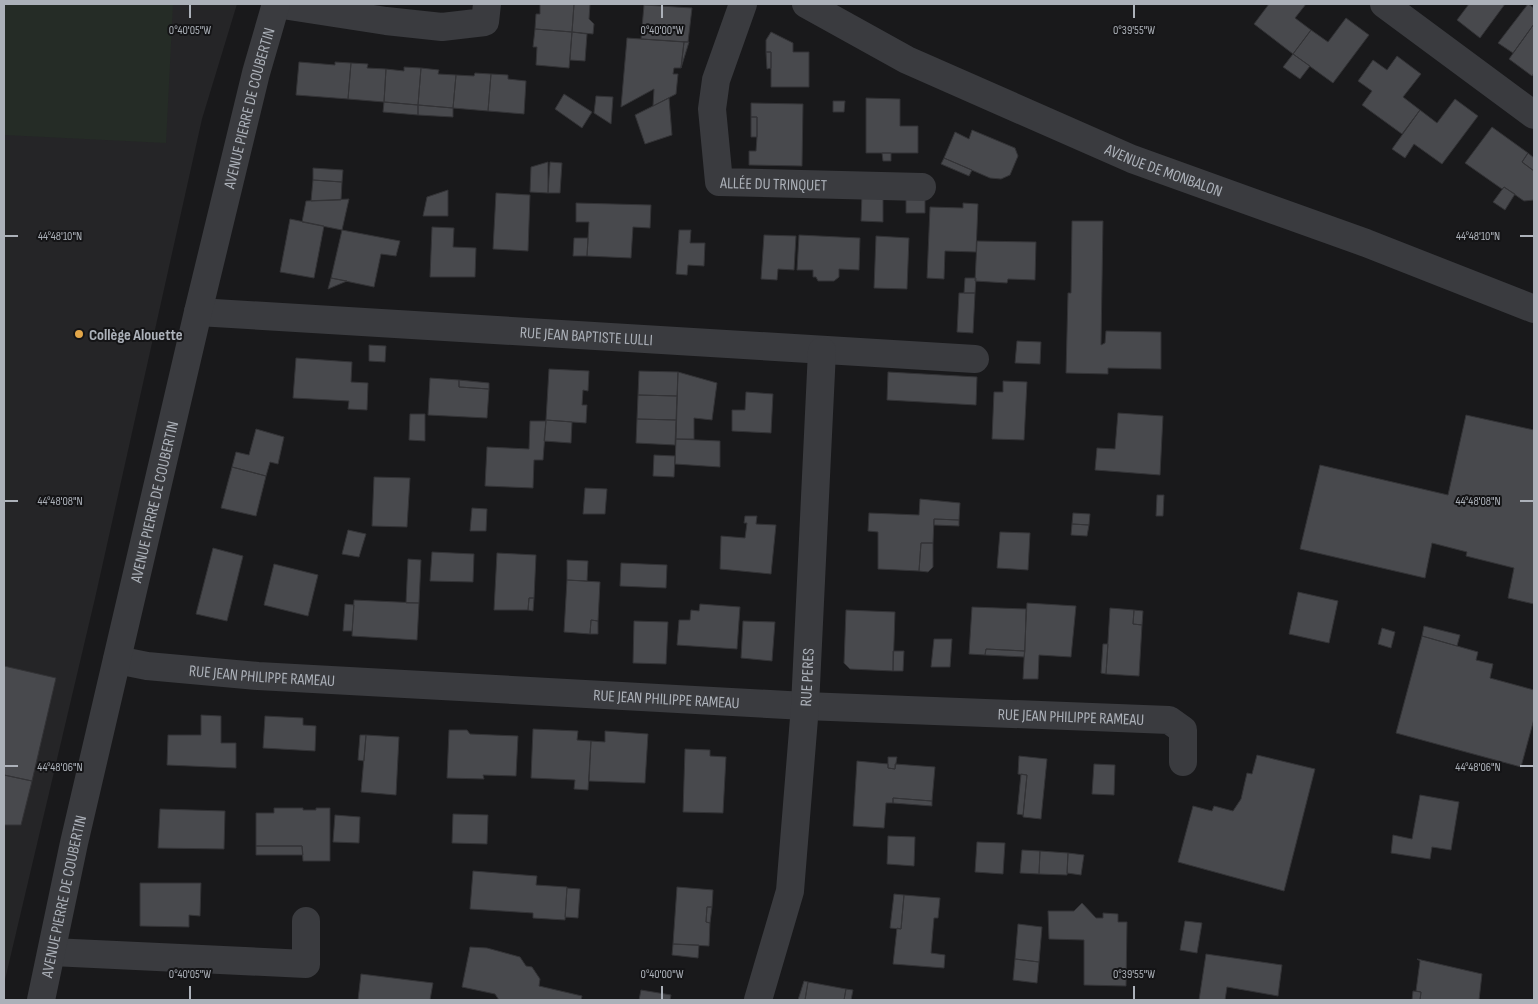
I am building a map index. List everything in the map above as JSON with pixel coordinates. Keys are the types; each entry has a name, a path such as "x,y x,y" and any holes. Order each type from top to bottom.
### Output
{"street":[{"path":"276,4 386,21 442,27 485,22 487,4"},
{"name":"AVENUE PIERRE DE COUBERTIN","path":"41,1000 117,660 198,312 256,73 276,4"},
{"name":"ALLÉE DU TRINQUET","path":"743,4 716,80 712,109 719,182 922,187"},
{"name":"AVENUE DE MONBALON","path":"806,4 907,60 1132,159 1366,243 1534,309"},
{"path":"1384,4 1534,115"},
{"name":"RUE JEAN BAPTISTE LULLI","path":"198,312 975,359"},
{"name":"RUE PERES","path":"758,1000 790,891 805,706 822,351"},
{"name":"RUE JEAN PHILIPPE RAMEAU","path":"117,660 147,666 258,676 805,706 1169,720 1183,730 1183,762"},
{"path":"52,952 306,964 306,922"}],"shaded area":[{"name":"Collège Alouette","path":"4,4 237,4 202,119 96,594 4,984"},
{"path":"4,4 173,4 166,143 4,135"}],"building":[{"path":"540,4 574,4 572,32 535,29 536,14 540,14"},
{"path":"574,4 590,4 589,19 594,24 593,34 572,32"},
{"path":"1269,4 1306,4 1295,18 1311,30 1293,54 1254,24"},
{"path":"1469,4 1505,4 1480,38 1457,20"},
{"path":"1528,4 1534,8 1534,24 1513,53 1498,43"},
{"path":"644,5 692,8 688,42 641,39"},
{"path":"1346,18 1369,35 1333,83 1293,54 1311,30 1328,42"},
{"path":"1534,24 1534,73 1532,76 1509,59"},
{"path":"535,29 572,32 569,68 536,65 537,47 533,47"},
{"path":"572,32 587,34 585,61 570,60"},
{"path":"771,32 793,43 793,52 809,52 809,87 771,87 771,52 766,52 766,40"},
{"path":"627,38 684,42 681,68 674,68 673,74 678,74 676,94 653,106 654,89 621,107"},
{"path":"684,42 689,42 681,68"},
{"path":"766,52 771,52 771,68 767,69"},
{"path":"1293,54 1310,66 1300,79 1283,67"},
{"path":"1397,56 1421,74 1403,97 1420,110 1402,134 1362,105 1372,91 1358,81 1373,60 1387,70"},
{"path":"299,62 335,65 335,62 351,63 348,99 296,95"},
{"path":"351,63 368,64 367,68 386,69 384,102 348,99"},
{"path":"404,67 421,68 418,105 384,102 386,69 404,71"},
{"path":"421,68 439,70 438,74 456,75 453,108 418,105"},
{"path":"475,73 491,74 488,111 453,108 456,75 474,76"},
{"path":"491,74 508,75 508,79 526,81 524,114 488,111"},
{"path":"564,94 592,112 582,128 555,109"},
{"path":"596,96 613,97 611,124 594,113"},
{"path":"669,98 672,135 645,144 635,115"},
{"path":"866,98 900,99 900,126 918,126 918,153 866,153"},
{"path":"1455,99 1478,116 1442,164 1414,144 1405,158 1392,149 1420,110 1437,123"},
{"path":"833,101 845,101 844,112 833,112"},
{"path":"384,102 418,105 418,115 383,112"},
{"path":"751,103 803,104 802,166 749,165 749,151 756,151 757,137 757,117 751,117"},
{"path":"418,105 453,108 453,117 418,115"},
{"path":"751,117 757,117 757,137 751,137"},
{"path":"1492,127 1528,153 1522,162 1534,171 1534,200 1524,201 1504,187 1502,189 1465,163"},
{"path":"972,130 1015,148 1018,156 1010,175 1001,179 990,178 944,158 955,132 969,139"},
{"path":"882,153 891,153 891,161 883,161"},
{"path":"1528,153 1534,158 1534,171 1522,162"},
{"path":"944,158 972,170 969,176 941,164"},
{"path":"548,162 548,193 530,192 531,167"},
{"path":"550,162 562,163 560,193 548,193"},
{"path":"313,168 343,170 342,182 313,180"},
{"path":"313,180 342,182 341,200 311,201"},
{"path":"1504,187 1515,194 1505,210 1493,202"},
{"path":"448,190 448,216 423,216 427,197"},
{"path":"496,193 530,195 528,251 493,249"},
{"path":"862,193 883,194 883,222 861,221"},
{"path":"906,197 925,197 925,213 906,213"},
{"path":"349,199 342,230 302,222 306,201"},
{"path":"576,203 651,205 650,228 633,227 631,258 587,256 589,222 576,222"},
{"path":"963,203 978,204 976,252 945,251 944,279 927,278 930,207 963,208"},
{"path":"290,219 324,226 314,278 280,272"},
{"path":"1072,221 1103,221 1101,345 1105,343 1106,331 1161,332 1161,369 1108,368 1108,374 1066,373 1068,293 1071,293"},
{"path":"432,227 454,228 453,247 476,248 475,277 430,277"},
{"path":"342,230 400,241 396,256 381,254 374,287 331,278"},
{"path":"679,230 691,230 690,243 705,243 704,266 688,265 687,275 676,274"},
{"path":"764,235 796,236 794,270 778,269 777,280 761,279"},
{"path":"799,235 860,238 859,270 839,269 839,277 834,281 818,281 816,277 813,277 813,270 797,270"},
{"path":"876,236 909,238 907,289 874,288"},
{"path":"574,238 588,238 587,256 573,256"},
{"path":"977,241 1036,242 1035,280 1008,279 1007,283 975,281"},
{"path":"331,278 347,281 328,289"},
{"path":"965,278 976,278 975,293 964,293"},
{"path":"959,293 975,293 973,333 957,332"},
{"path":"1017,341 1041,342 1040,364 1015,363"},
{"path":"369,345 386,346 385,362 369,361"},
{"path":"296,358 352,362 351,382 368,383 367,410 348,409 349,401 293,398"},
{"path":"549,369 589,371 588,391 583,390 582,405 587,405 586,423 546,420"},
{"path":"639,371 678,372 677,396 638,395"},
{"path":"678,372 717,383 712,420 694,418 694,439 676,439"},
{"path":"888,372 977,377 976,405 887,400"},
{"path":"430,378 459,380 459,387 489,389 487,418 428,415"},
{"path":"459,380 489,383 489,389 459,387"},
{"path":"1003,381 1027,382 1024,440 992,439 994,392 1003,392"},
{"path":"746,392 773,394 771,433 732,431 732,410 745,410"},
{"path":"638,395 677,396 676,420 637,419"},
{"path":"1118,413 1163,416 1160,475 1095,470 1097,448 1115,449"},
{"path":"410,414 425,414 425,441 409,440"},
{"path":"1466,415 1534,430 1534,604 1508,598 1514,568 1466,556 1467,552 1432,543 1425,578 1300,549 1320,465 1448,495"},
{"path":"637,419 676,420 675,445 636,443"},
{"path":"546,420 572,422 571,443 544,441"},
{"path":"530,421 546,421 543,460 534,460 533,488 485,486 487,447 529,449"},
{"path":"256,429 284,437 278,464 270,462 266,476 232,467 236,452 249,455"},
{"path":"676,439 720,441 720,467 675,464"},
{"path":"654,455 675,456 674,477 653,476"},
{"path":"232,467 266,476 256,516 221,508"},
{"path":"374,477 410,478 407,527 372,526"},
{"path":"585,488 607,489 605,514 583,514"},
{"path":"1157,495 1164,495 1163,516 1156,516"},
{"path":"920,499 960,503 959,520 934,519 933,543 921,543 919,571 878,569 878,532 868,531 869,513 919,515"},
{"path":"472,508 487,509 486,531 470,531"},
{"path":"1073,513 1090,514 1089,525 1072,524"},
{"path":"745,516 757,516 756,524 776,525 771,574 720,569 721,536 745,538 747,523 744,523"},
{"path":"934,519 959,520 959,526 934,525"},
{"path":"1072,524 1089,525 1087,536 1071,535"},
{"path":"348,530 366,534 359,557 342,554"},
{"path":"1000,532 1030,533 1028,570 997,568"},
{"path":"921,543 933,543 933,567 928,572 919,571"},
{"path":"213,548 243,556 227,621 196,614"},
{"path":"432,552 474,554 473,582 430,581"},
{"path":"497,553 536,555 534,598 529,598 528,610 494,610"},
{"path":"408,559 421,560 419,603 406,603"},
{"path":"567,560 588,561 587,581 567,580"},
{"path":"621,563 667,565 666,588 620,586"},
{"path":"274,564 318,575 308,616 264,605"},
{"path":"567,580 600,582 598,621 591,620 590,634 564,632"},
{"path":"1298,592 1338,601 1329,643 1289,634"},
{"path":"529,598 534,598 533,611 528,610"},
{"path":"354,600 419,603 417,640 352,636"},
{"path":"1027,603 1076,606 1071,657 1039,655 1038,679 1023,679"},
{"path":"345,604 354,605 352,631 343,631"},
{"path":"700,604 740,607 737,649 677,645 679,620 690,620 691,610 699,611"},
{"path":"972,607 1026,609 1025,651 986,649 985,655 969,654"},
{"path":"1110,608 1134,610 1133,624 1142,625 1139,676 1106,674"},
{"path":"846,610 895,612 893,671 850,669 844,663"},
{"path":"1134,610 1143,611 1142,625 1133,624"},
{"path":"591,620 598,621 598,634 590,634"},
{"path":"634,621 668,622 666,664 633,663"},
{"path":"743,621 775,622 772,661 741,658"},
{"path":"1424,626 1460,635 1457,646 1422,636"},
{"path":"1382,628 1395,632 1391,648 1378,644"},
{"path":"1422,636 1478,652 1476,660 1493,664 1490,678 1534,690 1534,719 1521,767 1396,733"},
{"path":"934,639 952,639 950,667 931,667"},
{"path":"1103,644 1108,644 1106,674 1101,673"},
{"path":"986,649 1025,651 1024,657 985,655"},
{"path":"893,651 904,651 903,671 893,671"},
{"path":"4,666 56,678 32,781 4,775"},
{"path":"201,715 221,716 221,743 236,743 236,768 167,765 168,735 201,735"},
{"path":"265,716 303,718 303,725 316,726 315,751 263,748"},
{"path":"533,729 578,731 577,740 591,741 588,790 574,789 575,780 531,778"},
{"path":"449,730 467,730 470,734 518,736 516,776 483,775 484,779 447,778"},
{"path":"605,731 648,734 645,783 589,781 591,741 605,742"},
{"path":"360,735 366,735 364,761 358,760"},
{"path":"366,735 399,737 396,795 361,792"},
{"path":"685,749 710,750 710,756 726,757 723,813 683,812"},
{"path":"1257,755 1315,769 1284,891 1178,862 1193,806 1212,811 1214,806 1233,811 1241,799 1247,773 1252,774"},
{"path":"1019,756 1047,759 1041,819 1023,817 1027,775 1018,774"},
{"path":"888,757 897,757 895,769 888,768"},
{"path":"857,761 888,764 888,768 895,769 895,764 935,767 932,801 893,798 893,803 886,803 884,828 853,826"},
{"path":"1094,764 1115,765 1114,795 1092,794"},
{"path":"1021,774 1027,775 1023,815 1017,814"},
{"path":"4,775 32,781 21,825 4,825"},
{"path":"1420,795 1459,802 1451,850 1432,847 1430,859 1391,853 1393,835 1412,839"},
{"path":"893,798 932,801 932,806 893,803"},
{"path":"274,808 316,810 316,808 330,808 330,861 303,861 302,846 256,846 256,813 274,813"},
{"path":"160,809 225,811 224,849 158,848"},
{"path":"453,814 488,815 487,844 452,843"},
{"path":"335,815 360,817 359,843 333,842"},
{"path":"888,836 915,837 914,866 887,864"},
{"path":"977,842 1005,843 1003,874 975,872"},
{"path":"256,846 302,846 303,855 256,855"},
{"path":"1022,850 1040,851 1039,874 1020,873"},
{"path":"1040,851 1068,853 1067,875 1039,874"},
{"path":"1068,853 1084,855 1081,875 1067,873"},
{"path":"473,871 537,876 536,885 567,887 565,920 533,918 533,913 470,909"},
{"path":"140,883 201,883 200,916 189,915 189,927 140,926"},
{"path":"677,887 713,890 712,907 707,907 706,922 710,923 709,946 673,944"},
{"path":"567,888 580,889 578,918 565,917"},
{"path":"894,894 904,895 901,929 890,928"},
{"path":"904,895 940,898 938,918 934,918 931,953 945,955 944,968 893,964 897,928 901,929"},
{"path":"1082,903 1096,918 1103,918 1103,913 1118,914 1118,922 1127,922 1126,986 1084,985 1084,940 1049,939 1048,911 1074,911"},
{"path":"707,907 712,907 710,923 706,922"},
{"path":"1185,921 1202,923 1197,953 1180,950"},
{"path":"1018,924 1042,927 1039,962 1015,959"},
{"path":"673,944 699,945 698,958 672,955"},
{"path":"470,947 487,948 520,957 526,966 532,967 540,979 539,986 582,996 581,1000 499,1000 495,994 462,987"},
{"path":"1206,954 1282,965 1278,996 1227,987 1225,1000 1199,1000"},
{"path":"1015,959 1039,962 1037,983 1013,980"},
{"path":"1417,959 1482,974 1479,1000 1420,1000 1421,992 1416,991 1420,961"},
{"path":"361,974 433,983 430,1000 358,1000"},
{"path":"804,981 808,982 805,1000 798,1000"},
{"path":"808,982 846,989 844,1000 805,1000"},
{"path":"846,989 853,990 851,1000 844,1000"},
{"path":"641,990 671,995 670,1000 639,1000"},
{"path":"1413,991 1421,992 1420,1000 1412,1000"}],"place":[{"name":"Collège Alouette","path":"79,334"}]}
